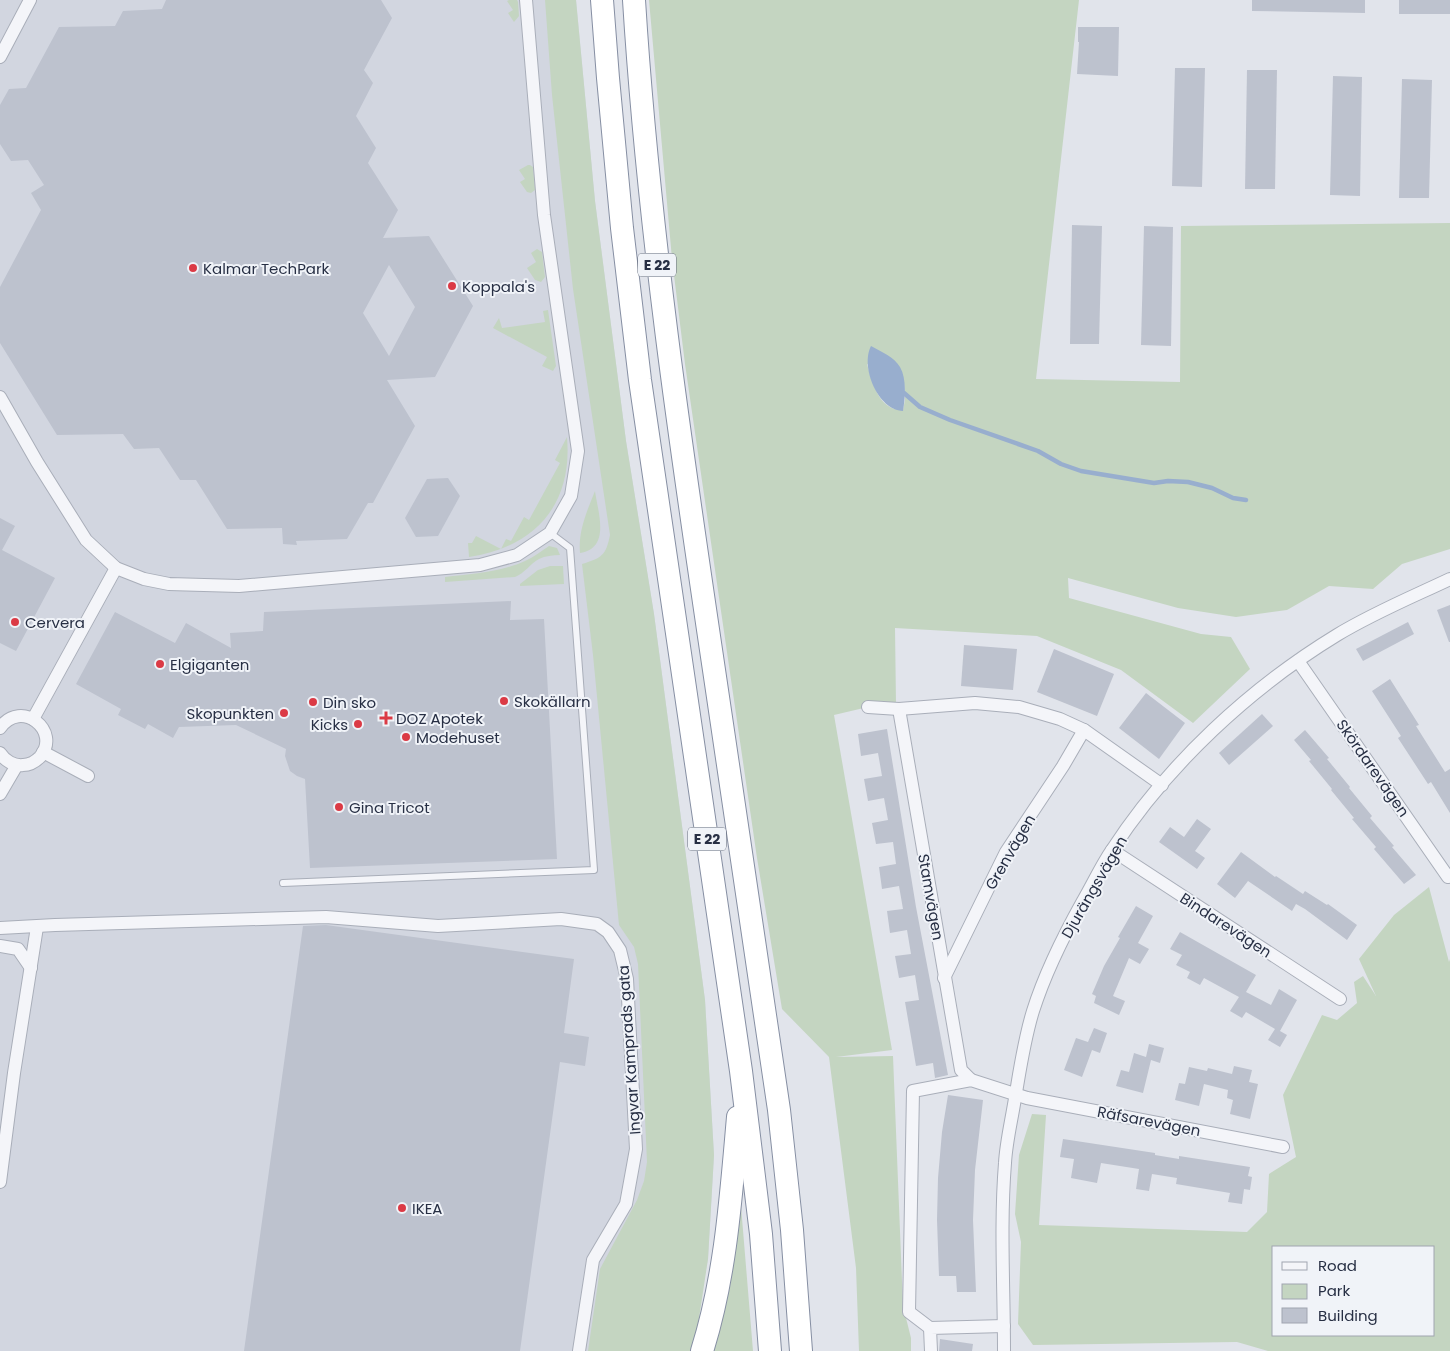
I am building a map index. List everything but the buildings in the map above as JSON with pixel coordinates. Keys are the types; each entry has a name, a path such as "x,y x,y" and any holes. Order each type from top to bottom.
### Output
{"highway":[{"name":"E 22","path":"602,0 622,228 640,380 742,1071 761,1234 770,1351"},
{"name":"E 22","path":"634,0 638,72 669,364 779,1110 792,1230 801,1351"},
{"path":"702,1351 719,1290 727,1238 742,1071"}],"street":[{"path":"0,57 30,0"},
{"path":"0,398 37,462 86,540 116,568 144,579 169,584 239,586 480,565 517,555 550,533 571,496 578,451 544,215 526,0"},
{"path":"33,718 116,568"},
{"name":"Djurängsvägen","path":"1004,1351 1002,1247 1005,1161 1023,1052 1034,1010 1051,966 1070,924 1112,850 1162,785 1236,708 1336,635 1366,618 1450,579"},
{"name":"Skördarevägen","path":"1298,661 1448,877"},
{"path":"868,707 899,710 975,703 1019,707 1060,719 1084,730 1162,785"},
{"name":"Stamvägen","path":"899,710 961,1070 971,1080"},
{"path":"0,728 10,718 18,716 33,718 44,730 46,745 43,752 32,763 17,765 1,759"},
{"name":"Grenvägen","path":"944,978 1006,852 1063,766 1084,730"},
{"path":"43,752 88,776"},
{"path":"0,794 17,765"},
{"name":"Bindarevägen","path":"1112,850 1340,999"},
{"name":"Ingvar Kamprads gata","path":"0,928 326,917 438,926 561,919 597,924 608,932 620,950 627,979 636,1149 626,1204 593,1260 579,1351"},
{"path":"0,1182 14,1073 37,927"},
{"path":"0,946 18,949 31,968"},
{"path":"1004,1326 930,1328 910,1312 912,1091 971,1080 1016,1094"},
{"name":"Räfsarevägen","path":"1016,1094 1027,1098 1283,1147"},
{"path":"930,1328 931,1351"}],"lane":[{"path":"283,883 594,870 570,548 550,533"}],"shaded area":[{"path":"0,0 576,0 595,201 626,441 654,614 705,1000 714,1155 708,1259 690,1351 0,1351"}],"green space":[{"path":"517,0 518,2 519,16 514,22 508,13 513,10 507,1"},
{"path":"545,0 576,0 595,201 626,441 654,614 705,1000 714,1155 708,1259 698,1325 690,1351 588,1351 600,1269 637,1200 644,1181 647,1162 638,964 634,947 619,925 593,655 582,564 602,555 607,547 610,535 573,289 552,95"},
{"path":"649,0 1079,0 1036,379 1180,382 1181,226 1450,223 1450,549 1402,564 1373,589 1329,586 1287,610 1236,617 1178,608 1068,578 1069,598 1201,634 1231,637 1250,669 1193,723 1121,670 1037,636 895,628 896,704 868,707 834,715 892,1050 836,1057 893,1056 903,1306 911,1338 911,1351 859,1351 856,1268 829,1057 782,1009 757,858 685,364 672,259","holes":["867,364 904,382 905,400 903,410 888,406 882,401 874,387"]},
{"path":"528,165 533,167 535,190 531,193 527,192 520,182 525,179 519,170"},
{"path":"537,249 542,252 545,277 541,282 535,280 527,268 536,262 531,253"},
{"path":"548,310 556,366 553,371 542,366 547,357 493,328 499,318 502,328 545,322 543,311"},
{"path":"567,437 567,462 563,483 556,503 545,519 530,533 513,544 501,548 506,539 511,541 524,517 529,520 560,463 555,460"},
{"path":"595,491 600,519 599,537 596,544 590,550 580,553 580,537"},
{"path":"476,536 500,549 469,557 468,543 472,543"},
{"path":"549,546 557,548 560,555 539,559 515,577 445,582 445,577 486,572 516,565"},
{"path":"550,566 563,566 564,584 520,586 538,570"},
{"path":"1429,887 1449,962 1450,959 1450,1351 1268,1351 1237,1342 1033,1345 1018,1324 1021,1242 1015,1214 1019,1155 1032,1114 1046,1115 1039,1225 1247,1232 1267,1212 1269,1174 1296,1157 1283,1095 1322,1015 1337,1020 1357,1003 1354,982 1363,976 1376,996 1359,959 1394,915"},
{"path":"741,1206 753,1351 712,1351 730,1287"}],"water":[{"path":"871,346 891,358 900,367 905,383 903,411 894,409 886,403 879,396 874,386 868,365 868,355"}],"waterway":[{"path":"904,393 920,407 950,420 1038,451 1061,464 1081,471 1154,483 1168,481 1188,482 1212,488 1233,498 1246,500"}],"place":[{"name":"Kalmar TechPark","path":"193,268"},
{"name":"Koppala's","path":"452,286"},
{"name":"Cervera","path":"15,622"},
{"name":"Elgiganten","path":"160,664"},
{"name":"Skokällarn","path":"504,701"},
{"name":"Din sko","path":"313,702"},
{"name":"Skopunkten","path":"284,713"},
{"name":"DOZ Apotek","path":"386,718"},
{"name":"Kicks","path":"358,724"},
{"name":"Modehuset","path":"406,737"},
{"name":"Gina Tricot","path":"339,807"},
{"name":"IKEA","path":"402,1208"}]}
